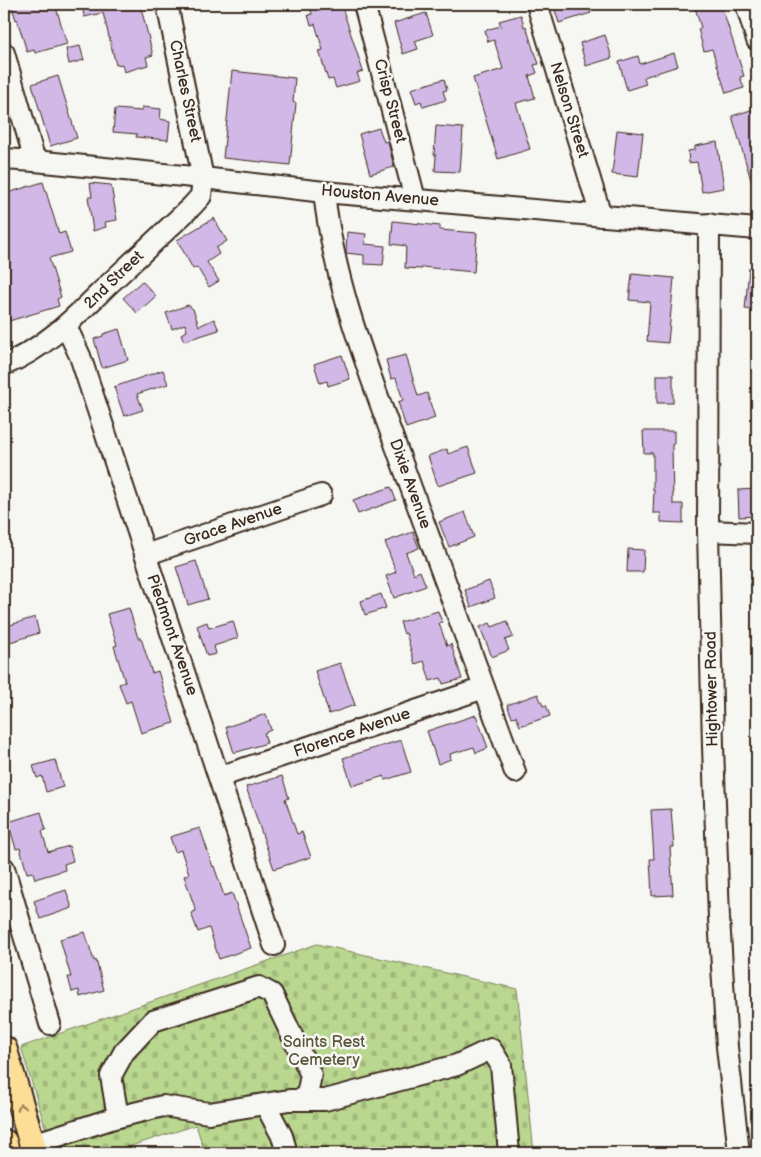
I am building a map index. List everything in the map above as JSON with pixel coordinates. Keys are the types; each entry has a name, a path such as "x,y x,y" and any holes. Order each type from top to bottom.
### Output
{"main road":[{"path":"4,1049 34,1149"},
{"path":"4,1142 7,1153"}],"street":[{"name":"Charles Street","path":"167,4 203,178"},
{"name":"Crisp Street","path":"364,4 415,199"},
{"name":"Nelson Street","path":"537,4 601,216"},
{"path":"746,4 757,40"},
{"path":"4,53 36,161"},
{"name":"Houston Avenue","path":"4,159 203,178 324,192 757,229"},
{"name":"2nd Street","path":"4,365 35,349 66,326 192,206 201,196 203,178"},
{"name":"Dixie Avenue","path":"324,192 327,222 336,268 362,352 515,772"},
{"name":"Hightower Road","path":"709,224 708,531 713,746 727,1047 739,1153"},
{"name":"Piedmont Avenue","path":"66,326 80,356 274,945"},
{"name":"Grace Avenue","path":"145,555 321,495"},
{"path":"708,531 757,533"},
{"name":"Florence Avenue","path":"219,777 484,688"},
{"path":"4,868 50,1024"},
{"path":"118,1117 111,1076 124,1052 153,1021 259,987 272,994 311,1075 306,1100"},
{"path":"34,1149 118,1117 163,1106 209,1113 289,1100 325,1100 457,1066 491,1049 501,1065 509,1153"},
{"path":"265,1104 282,1136 287,1153"}],"green space":[{"name":"Saints Rest Cemetery","path":"317,944 517,989 534,1153 205,1153 196,1125 109,1153 53,1153 21,1047"}],"building":[{"path":"11,4 55,4 67,44 35,53 34,50 27,52"},
{"path":"82,4 140,4 153,55 146,57 148,65 124,72 122,64 116,65 103,13 84,17"},
{"path":"309,4 341,4 363,71 357,73 360,81 336,88 333,79 328,80 319,51 323,50 315,24 311,25 308,15 312,14"},
{"path":"553,4 588,4 591,13 559,23"},
{"path":"694,4 721,4 744,76 740,77 744,88 726,93 712,49 704,51 698,29 701,28"},
{"path":"426,13 433,35 415,41 418,49 403,54 394,23"},
{"path":"521,15 539,64 534,65 537,73 529,76 535,98 516,103 530,149 498,159 473,78 503,69 494,40 488,42 485,30 501,26 499,21"},
{"path":"605,35 612,58 586,66 580,43"},
{"path":"80,46 84,60 69,64 66,49"},
{"path":"674,53 678,66 644,77 646,84 627,90 619,62 638,56 640,64"},
{"path":"232,71 295,78 293,102 296,103 290,165 223,158"},
{"path":"58,76 77,138 50,146 32,84"},
{"path":"444,79 447,90 443,91 446,100 423,107 421,101 416,103 411,89"},
{"path":"142,107 161,109 160,119 170,121 168,140 136,137 137,134 113,132 115,109 142,111"},
{"path":"754,109 757,120 757,189 754,190 732,116"},
{"path":"436,126 463,128 460,172 435,171"},
{"path":"379,128 384,142 388,141 394,167 370,174 359,134"},
{"path":"617,130 643,133 638,177 612,174"},
{"path":"717,142 724,188 702,192 697,162 689,163 688,151 695,150 695,146"},
{"path":"43,182 59,234 65,232 71,252 49,258 61,297 57,299 59,306 9,321 8,315 4,316 4,232 7,231 4,221 4,194"},
{"path":"90,183 111,185 117,220 105,222 106,227 93,231 88,197 92,197"},
{"path":"214,218 227,241 216,248 219,254 207,262 219,281 209,287 197,267 193,269 177,240"},
{"path":"393,221 440,226 440,230 477,233 474,272 422,267 422,269 405,268 406,246 391,244"},
{"path":"347,232 366,234 365,244 385,246 383,265 364,264 364,255 346,253"},
{"path":"749,268 757,269 757,310 745,309"},
{"path":"632,274 674,278 668,343 647,341 650,302 629,300"},
{"path":"142,281 156,296 137,313 123,298"},
{"path":"188,305 193,309 199,326 214,319 219,330 184,341 181,334 187,331 185,324 172,329 166,313"},
{"path":"119,329 128,360 102,368 94,339"},
{"path":"342,355 350,379 328,386 327,381 320,383 314,364"},
{"path":"406,355 418,396 427,393 435,418 406,428 398,402 403,400 396,378 391,379 386,360"},
{"path":"163,370 168,384 137,394 143,410 124,416 114,387"},
{"path":"657,375 673,375 673,403 657,403"},
{"path":"643,431 674,431 674,444 672,444 673,504 683,504 683,523 661,522 661,513 653,513 653,453 644,453"},
{"path":"468,447 477,473 438,486 428,456 447,449 448,454"},
{"path":"391,487 396,500 358,514 353,500"},
{"path":"757,489 757,516 739,517 738,490"},
{"path":"465,512 474,537 449,547 439,522"},
{"path":"413,532 419,548 406,553 414,574 420,571 426,586 394,598 386,576 396,572 385,542"},
{"path":"628,549 644,550 643,572 627,572"},
{"path":"196,561 208,599 188,605 176,567"},
{"path":"489,581 495,598 471,607 465,590"},
{"path":"381,594 386,608 365,615 361,601"},
{"path":"129,608 138,638 141,638 152,673 158,671 174,723 141,733 131,701 126,703 119,684 125,682 114,646 117,645 107,614"},
{"path":"438,611 442,622 439,623 447,646 451,644 462,679 443,684 441,678 430,681 424,661 415,664 406,633 404,634 400,622"},
{"path":"35,617 39,633 4,644 4,627"},
{"path":"233,621 238,638 214,646 216,654 207,656 197,626 207,622 209,628"},
{"path":"507,621 513,637 505,640 509,650 492,657 480,627 490,623 492,627"},
{"path":"340,663 355,705 329,714 315,671"},
{"path":"538,694 543,706 546,705 550,716 520,726 516,716 512,717 507,705"},
{"path":"266,714 271,730 264,733 267,743 234,753 226,727"},
{"path":"476,715 488,748 476,753 474,747 450,754 451,759 438,764 427,731"},
{"path":"401,740 411,772 385,780 384,776 352,786 343,758"},
{"path":"55,760 63,787 46,792 42,776 37,778 33,766"},
{"path":"282,776 289,798 285,799 297,834 302,832 311,857 274,869 246,787"},
{"path":"671,809 674,847 670,847 673,895 652,896 650,859 654,859 651,810"},
{"path":"41,812 46,830 42,831 48,852 69,846 73,861 64,864 65,870 35,879 33,872 27,873 20,848 16,849 8,822"},
{"path":"200,828 224,896 232,893 251,948 219,959 209,928 198,932 191,913 196,911 184,876 189,874 181,850 175,852 170,837"},
{"path":"66,890 72,908 40,919 34,901"},
{"path":"85,932 94,961 96,960 104,990 80,997 79,990 72,992 68,977 71,977 60,939"}]}
